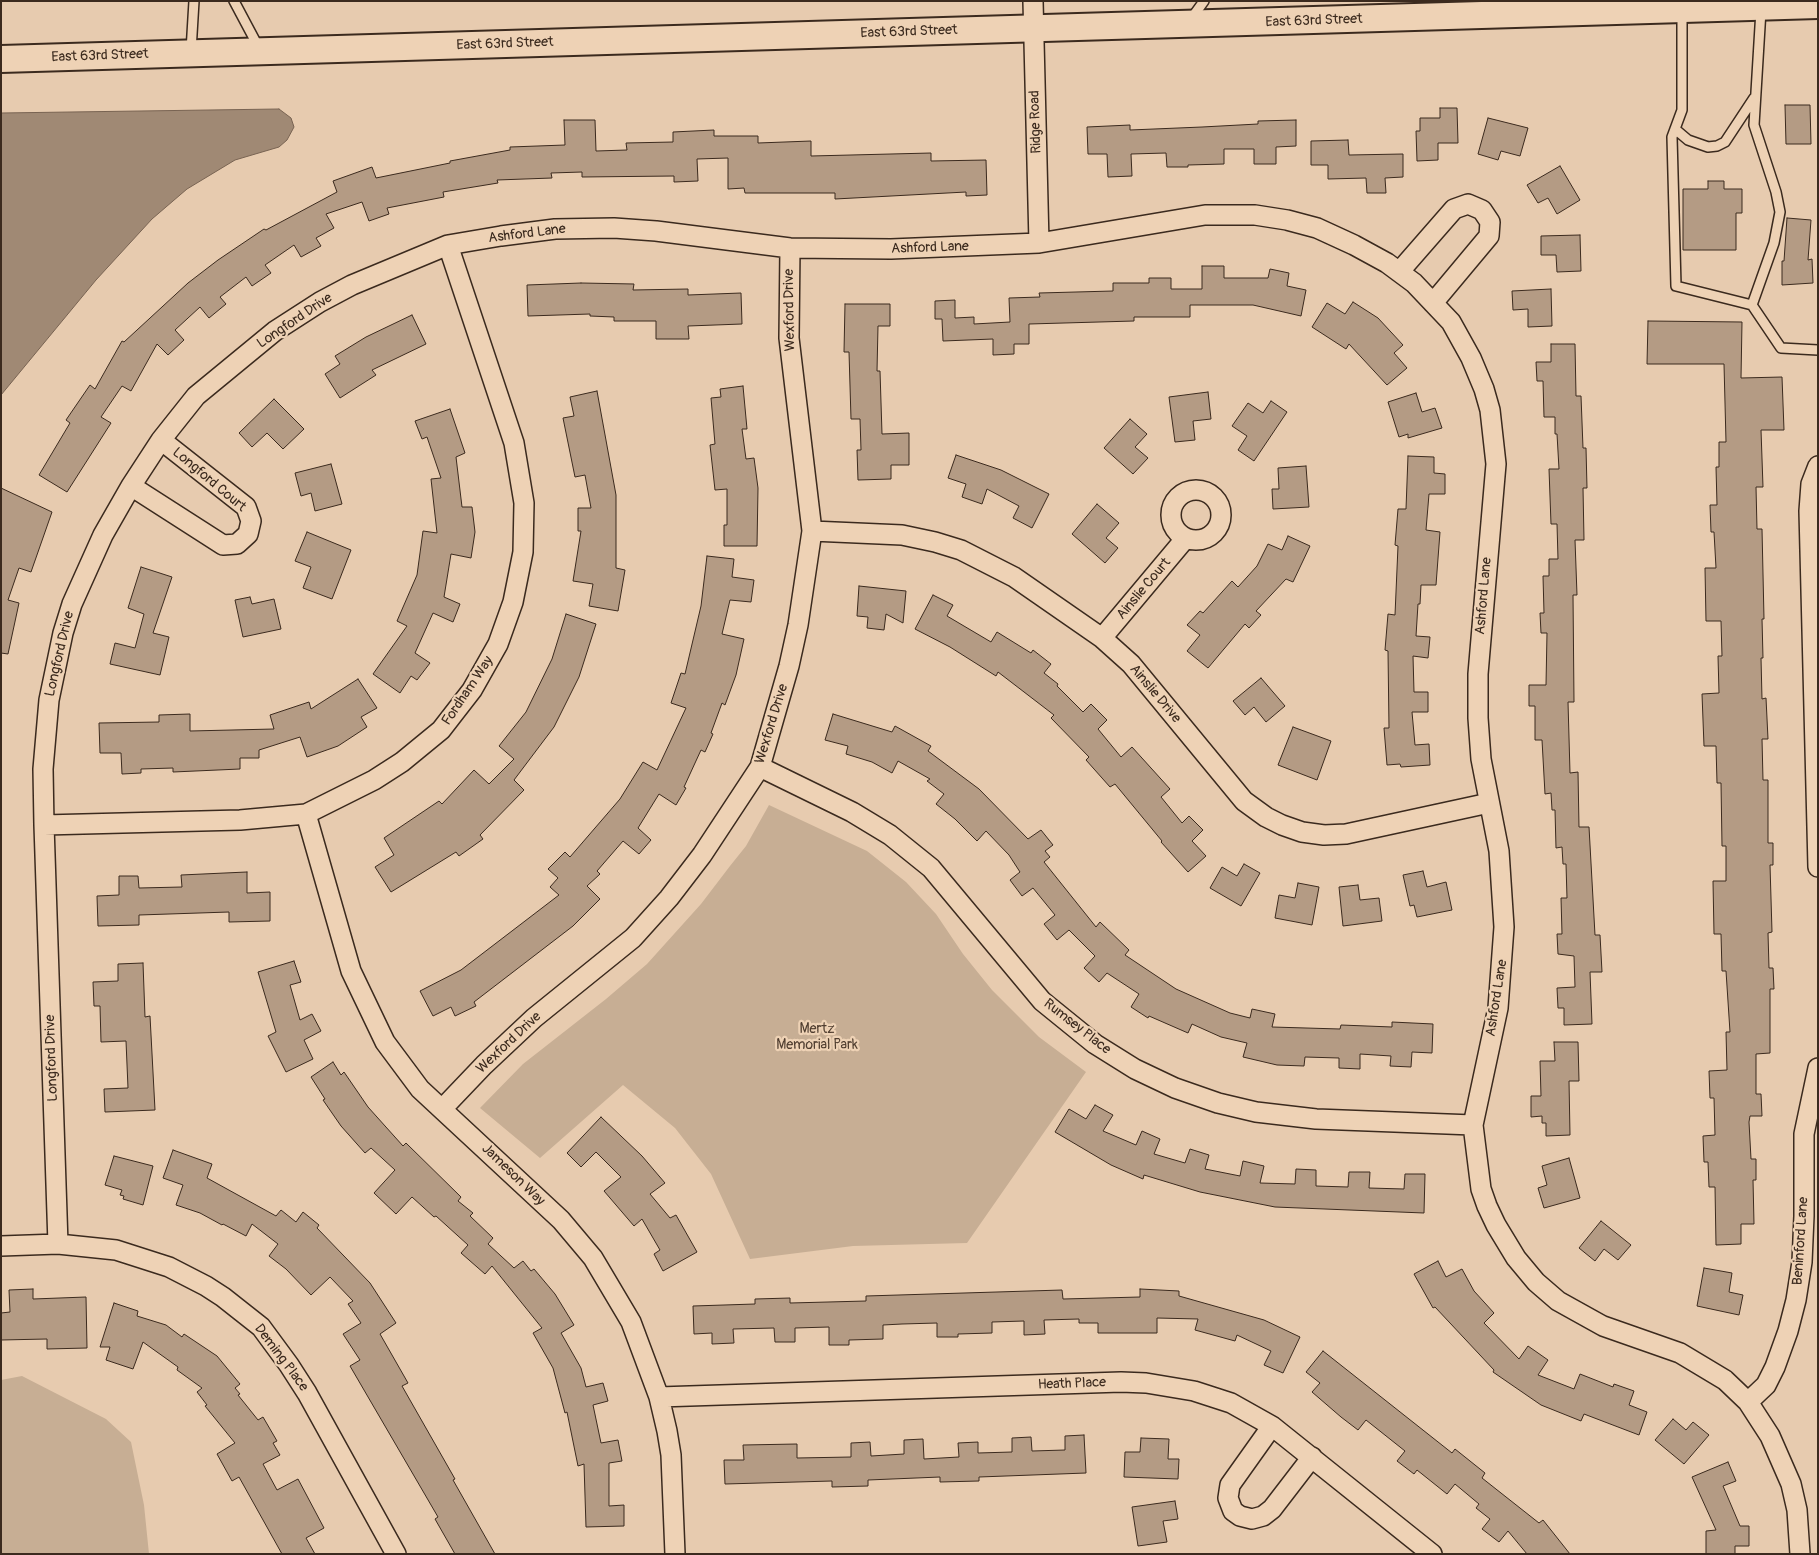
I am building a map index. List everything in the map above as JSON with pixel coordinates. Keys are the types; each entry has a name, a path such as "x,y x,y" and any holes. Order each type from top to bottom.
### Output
{"main road":[{"name":"East 63rd Street","path":"1,59 1186,24 1382,14 1636,6 1682,9 1727,4 1761,7 1816,4"}],"street":[{"name":"Ridge Road","path":"1033,1 1039,243"},
{"path":"1399,272 1454,209 1468,204 1482,210 1490,222 1488,236 1434,304"},
{"name":"Ashford Lane","path":"448,245 501,236 582,228 656,231 790,248 891,249 1039,243 1205,215 1255,215 1317,228 1379,258 1414,282 1451,322 1471,358 1484,389 1493,428 1496,464 1478,674 1478,718 1481,759 1503,890 1504,951 1498,1008 1473,1126 1481,1188 1502,1238 1536,1282 1558,1301 1604,1326 1659,1343 1687,1356 1724,1380 1748,1402 1770,1436 1791,1484 1797,1510 1800,1554"},
{"name":"Longford Drive","path":"58,1244 44,825 45,737 48,700 63,633 72,604 103,536 131,486 161,440 196,396 275,331 320,302 352,284 448,245"},
{"name":"Fordham Way","path":"44,825 240,820 306,814 374,780 402,762 441,730 488,664 501,637 513,602 523,552 524,503 514,443 448,245"},
{"name":"Wexford Drive","path":"444,1108 484,1065 534,1018 633,938 669,898 702,855 760,767 791,658 798,625 812,530 789,338 790,248"},
{"name":"Longford Court","path":"131,486 223,545 237,544 248,534 251,521 246,507 161,440"},
{"path":"1818,466 1811,484 1809,511 1818,867"},
{"name":"Ainslie Drive","path":"812,530 902,535 961,550 1014,577 1102,638 1131,664 1244,801 1266,817 1282,825 1316,834 1346,834 1489,803"},
{"name":"Ainslie Court","path":"1102,638 1186,539"},
{"name":"Rumsey Place","path":"760,767 852,812 890,835 931,868 1042,1001 1096,1044 1135,1069 1175,1088 1218,1103 1256,1112 1316,1119 1473,1126"},
{"name":"Jameson Way","path":"306,814 342,942 361,997 384,1042 420,1089 444,1108 561,1220 593,1258 631,1322 659,1397 671,1454 675,1554"},
{"name":"Beninford Lane","path":"1748,1402 1766,1385 1775,1367 1788,1331 1796,1300 1802,1262 1804,1134 1818,1068"},
{"name":"Deming Place","path":"1,1246 58,1244 116,1250 169,1267 206,1286 260,1327 307,1393 396,1554"},
{"name":"Heath Place","path":"659,1397 1146,1383 1194,1391 1231,1402 1272,1426 1432,1554"},
{"path":"1272,1426 1230,1484 1228,1498 1233,1511 1240,1516 1252,1518 1262,1516 1272,1509 1312,1457"}],"lane":[{"path":"191,53 194,1"},
{"path":"234,1 260,51"},
{"path":"1186,24 1204,1"},
{"path":"1752,305 1774,243 1780,212 1776,192 1754,125 1754,98 1761,7"},
{"path":"1682,9 1682,110 1672,136 1676,286 1752,305 1781,348 1818,350"},
{"path":"1675,129 1688,140 1708,147 1717,146 1725,142 1754,98"}],"green space":[{"name":"Mertz Memorial Park","path":"769,805 867,851 906,882 936,914 963,954 992,990 1039,1037 1086,1072 967,1243 853,1246 750,1259 711,1174 675,1128 623,1085 540,1158 480,1108 523,1064 606,999 647,964 701,904 746,846"},
{"path":"22,1376 106,1419 131,1442 144,1505 149,1554 1,1554 1,1380"}],"shaded area":[{"path":"279,109 291,118 294,127 287,140 279,147 235,160 187,189 152,219 96,280 1,395 1,113"}],"building":[{"path":"1785,105 1810,105 1811,144 1786,144"},
{"path":"1440,108 1457,108 1458,143 1438,143 1438,160 1417,161 1416,131 1420,131 1420,118 1440,118"},
{"path":"1488,118 1528,128 1520,156 1501,151 1498,160 1478,154"},
{"path":"564,120 595,120 596,151 627,150 626,143 673,142 673,132 714,130 714,136 758,136 758,143 811,141 811,156 931,153 931,161 986,160 987,195 966,196 966,192 835,199 835,193 745,193 744,188 728,189 728,158 697,159 698,181 674,182 674,176 582,177 582,172 551,173 552,178 497,180 498,183 443,192 444,197 387,208 389,214 369,221 362,202 326,214 334,228 316,238 321,246 301,257 294,245 265,265 271,273 252,286 246,277 220,297 226,304 209,318 200,307 175,330 184,340 168,355 157,344 131,391 122,386 101,417 111,423 67,492 39,475 70,423 66,420 90,385 95,389 122,341 124,342 188,283 218,260 264,229 266,230 337,192 333,181 372,167 376,178 450,163 450,161 510,150 510,147 565,145"},
{"path":"1296,120 1296,146 1276,147 1276,164 1254,164 1254,149 1224,149 1224,164 1188,165 1188,167 1167,167 1166,153 1131,154 1132,176 1108,177 1107,154 1088,154 1087,127 1130,125 1130,130 1258,124 1258,121"},
{"path":"1348,140 1349,155 1403,154 1403,177 1385,178 1386,193 1367,193 1366,178 1328,179 1328,165 1311,165 1311,141"},
{"path":"1560,166 1580,200 1557,214 1548,198 1538,203 1527,185"},
{"path":"1708,181 1724,181 1724,189 1742,189 1742,213 1736,213 1736,250 1683,250 1683,189 1708,189"},
{"path":"1787,218 1811,220 1808,260 1812,259 1813,283 1782,285 1782,261 1784,261"},
{"path":"1580,235 1581,271 1557,272 1556,255 1541,255 1541,236"},
{"path":"1202,266 1224,266 1224,278 1268,278 1270,269 1289,273 1287,286 1306,290 1301,316 1253,305 1190,305 1190,317 1134,317 1134,321 1029,324 1029,344 1014,344 1014,354 993,355 993,339 943,341 942,319 935,319 935,301 955,300 955,318 974,317 974,324 1010,322 1009,298 1040,297 1039,293 1113,291 1113,283 1149,283 1149,278 1171,278 1171,289 1202,289"},
{"path":"634,284 633,290 688,289 688,295 741,293 742,324 688,326 689,339 656,339 656,321 614,321 614,317 590,316 590,314 528,316 527,285"},
{"path":"1551,289 1552,326 1528,327 1528,309 1513,310 1512,291"},
{"path":"1353,302 1378,318 1403,345 1394,353 1407,368 1387,385 1349,344 1346,349 1312,327 1327,303 1345,314"},
{"path":"845,304 890,304 890,326 878,326 877,371 880,371 882,434 909,433 909,465 891,465 891,479 858,480 857,450 861,450 860,419 851,419 849,352 844,352"},
{"path":"412,315 426,344 372,370 376,375 340,398 325,374 340,364 335,356 366,337"},
{"path":"1648,321 1742,322 1741,378 1782,377 1784,430 1761,430 1763,487 1756,487 1757,529 1762,529 1764,619 1762,619 1763,658 1761,658 1762,699 1766,698 1768,739 1762,739 1763,780 1768,780 1768,843 1773,843 1773,865 1770,865 1772,932 1768,933 1769,968 1773,968 1774,989 1770,989 1770,1053 1756,1054 1756,1094 1761,1094 1762,1116 1750,1116 1749,1122 1751,1159 1756,1159 1756,1180 1753,1180 1754,1224 1741,1224 1741,1244 1716,1245 1715,1187 1709,1187 1708,1162 1704,1162 1703,1136 1715,1135 1714,1098 1710,1098 1709,1071 1727,1070 1726,1032 1730,1032 1726,971 1722,971 1721,934 1714,934 1713,881 1726,881 1726,846 1722,846 1721,783 1717,783 1716,746 1704,746 1702,694 1719,693 1718,656 1722,656 1721,621 1706,621 1705,568 1716,568 1714,532 1711,532 1710,505 1717,505 1716,467 1719,467 1719,442 1726,442 1724,364 1647,364"},
{"path":"1551,344 1575,344 1576,396 1581,396 1583,448 1586,448 1587,488 1583,488 1584,540 1575,540 1577,595 1573,595 1574,702 1568,702 1570,773 1578,772 1579,827 1589,827 1595,935 1600,935 1602,972 1590,972 1592,1024 1564,1025 1564,1008 1558,1008 1557,988 1575,987 1574,956 1558,954 1557,934 1562,934 1561,898 1567,898 1566,864 1563,864 1562,847 1556,848 1555,810 1552,810 1551,793 1545,794 1542,740 1535,740 1535,706 1529,706 1529,685 1546,685 1547,633 1541,633 1540,613 1544,613 1543,576 1549,576 1549,559 1558,559 1557,524 1551,524 1549,469 1559,469 1557,434 1555,434 1555,417 1544,417 1543,381 1537,381 1536,362 1551,362"},
{"path":"743,386 747,429 742,429 746,459 754,458 758,488 757,546 724,546 724,525 727,525 727,489 715,490 710,445 715,444 711,398 721,397 720,389"},
{"path":"597,391 616,495 616,568 625,570 618,611 589,606 593,584 573,581 581,531 578,531 578,508 591,508 585,475 575,477 563,418 574,416 570,397"},
{"path":"1208,392 1211,419 1193,421 1195,440 1175,442 1169,397"},
{"path":"1416,393 1422,412 1435,408 1442,428 1408,438 1408,434 1399,437 1388,402"},
{"path":"274,399 304,429 283,449 267,433 252,447 239,433"},
{"path":"1271,401 1287,412 1254,461 1238,450 1247,436 1232,426 1248,403 1263,413"},
{"path":"450,409 465,453 456,457 462,507 472,507 475,532 471,558 451,554 444,597 460,604 453,622 433,613 415,653 430,663 417,680 411,676 400,693 373,674 407,626 397,621 417,575 423,531 437,533 431,479 441,478 427,437 422,439 415,421"},
{"path":"1130,419 1147,434 1135,447 1148,458 1133,474 1104,448"},
{"path":"956,455 1001,470 1049,494 1032,528 1013,518 1019,506 987,489 982,504 962,497 966,484 948,478"},
{"path":"1408,456 1434,457 1434,473 1445,474 1445,494 1429,494 1426,530 1440,532 1436,585 1421,585 1420,604 1418,604 1416,636 1430,637 1428,658 1413,656 1414,692 1428,692 1428,712 1412,712 1415,745 1429,744 1430,765 1401,767 1400,764 1387,765 1384,728 1389,728 1388,651 1385,650 1388,614 1395,615 1398,546 1395,545 1398,509 1406,509"},
{"path":"331,464 342,504 315,511 311,493 301,496 295,473"},
{"path":"1306,466 1309,507 1273,509 1272,489 1279,489 1278,468"},
{"path":"1,488 52,512 31,572 19,568 8,600 19,603 8,654 1,653"},
{"path":"1097,504 1119,523 1106,538 1118,548 1105,563 1072,534"},
{"path":"307,532 351,550 332,599 303,588 311,567 295,561"},
{"path":"1288,536 1310,546 1293,582 1286,579 1256,611 1261,615 1249,628 1245,624 1208,668 1187,651 1200,635 1187,625 1200,611 1203,613 1232,581 1238,587 1257,566 1268,544 1282,550"},
{"path":"707,556 734,559 732,577 754,580 751,602 730,600 722,634 744,639 736,675 725,705 722,703 711,733 713,734 705,752 701,750 684,787 686,788 676,805 659,794 638,828 651,840 639,854 623,841 597,871 600,874 587,886 600,899 573,926 474,1002 476,1006 455,1016 451,1007 433,1016 420,991 461,970 559,895 550,887 558,878 548,869 565,852 570,857 620,799 643,762 657,770 686,708 671,703 681,673 685,674 701,606"},
{"path":"141,567 172,577 153,633 169,637 160,675 110,664 115,643 135,648 144,614 128,608"},
{"path":"859,586 906,591 903,623 886,614 884,630 867,628 868,617 857,616"},
{"path":"933,595 953,605 947,616 991,642 997,632 1031,653 1033,650 1051,664 1044,673 1058,684 1057,686 1083,712 1091,704 1107,720 1098,729 1121,757 1132,747 1170,789 1161,797 1182,823 1189,816 1203,830 1192,841 1206,856 1188,872 1161,842 1115,784 1110,787 1086,760 1089,757 1051,718 1054,715 998,672 996,676 950,647 915,629"},
{"path":"250,597 252,604 274,599 281,629 243,637 235,600"},
{"path":"566,614 596,624 579,677 554,727 514,780 524,790 480,835 483,839 459,856 456,852 391,892 375,867 394,855 384,838 439,801 442,804 474,770 489,784 514,759 499,746 526,712 552,659"},
{"path":"1261,678 1285,706 1266,722 1254,707 1245,715 1233,701"},
{"path":"358,679 377,708 361,717 367,727 338,746 307,757 300,737 259,750 259,758 240,758 240,769 173,772 173,768 141,769 141,773 122,774 121,753 100,753 99,723 159,722 159,715 190,714 190,731 274,729 270,715 309,702 311,709"},
{"path":"833,714 892,732 895,726 931,746 928,751 979,789 1028,839 1041,830 1053,845 1045,851 1050,857 1044,862 1096,927 1100,922 1129,950 1125,955 1176,989 1230,1013 1250,1018 1252,1009 1275,1014 1272,1027 1340,1029 1341,1025 1392,1027 1392,1022 1433,1024 1432,1053 1412,1052 1411,1067 1390,1066 1391,1056 1360,1054 1360,1069 1339,1068 1339,1058 1305,1057 1304,1066 1277,1065 1243,1057 1247,1043 1221,1037 1192,1024 1188,1033 1149,1016 1148,1018 1131,1007 1139,994 1107,973 1099,982 1084,968 1095,956 1069,930 1057,940 1044,924 1055,915 1033,888 1022,896 1010,880 1020,872 1009,855 986,831 977,841 955,819 936,804 944,794 927,781 930,779 898,761 892,773 872,762 846,754 848,746 825,740"},
{"path":"1293,727 1331,741 1317,780 1278,765"},
{"path":"1244,864 1260,873 1241,906 1210,888 1222,867 1237,876"},
{"path":"1423,871 1427,887 1446,882 1452,910 1417,917 1414,905 1410,906 1403,875"},
{"path":"247,872 247,893 270,892 270,921 229,922 229,912 139,915 139,925 98,926 97,896 119,895 119,876 138,876 139,888 182,887 181,875"},
{"path":"1298,883 1319,887 1312,925 1275,918 1279,895 1295,898"},
{"path":"1358,885 1360,900 1379,898 1382,921 1343,926 1339,887"},
{"path":"294,961 301,982 290,985 300,1020 312,1014 321,1031 304,1040 313,1059 286,1072 268,1036 276,1032 258,972"},
{"path":"143,963 145,1017 150,1016 155,1110 105,1112 104,1089 128,1088 126,1041 101,1042 100,1006 94,1006 93,982 118,981 118,964"},
{"path":"1554,1042 1578,1042 1579,1081 1569,1081 1570,1135 1546,1136 1546,1123 1542,1123 1542,1116 1531,1117 1531,1096 1541,1096 1540,1061 1555,1061"},
{"path":"333,1062 341,1075 344,1072 368,1107 403,1146 406,1143 461,1197 458,1201 473,1213 470,1216 493,1238 488,1244 514,1268 523,1261 531,1271 534,1269 555,1294 574,1325 561,1333 581,1368 586,1387 603,1383 608,1401 593,1405 601,1443 618,1440 622,1461 609,1463 609,1506 624,1505 624,1526 586,1527 584,1464 578,1466 567,1412 565,1413 553,1368 533,1333 542,1328 492,1266 485,1274 461,1253 468,1245 436,1216 434,1217 412,1197 396,1214 374,1193 395,1170 371,1148 365,1153 341,1126 323,1100 325,1099 311,1077"},
{"path":"1095,1105 1113,1115 1103,1131 1136,1145 1142,1131 1160,1139 1154,1154 1185,1163 1190,1149 1209,1155 1205,1169 1240,1176 1243,1161 1264,1166 1260,1183 1295,1184 1296,1169 1316,1170 1316,1186 1348,1187 1349,1172 1370,1172 1369,1188 1404,1189 1405,1174 1425,1174 1424,1213 1275,1207 1200,1192 1144,1175 1143,1179 1111,1165 1055,1132 1069,1109 1086,1119"},
{"path":"601,1117 642,1156 665,1183 650,1194 670,1218 676,1215 697,1252 663,1271 654,1254 660,1250 642,1219 634,1226 604,1191 621,1177 596,1152 581,1167 567,1153"},
{"path":"173,1150 212,1164 207,1178 276,1216 281,1210 296,1222 303,1212 319,1225 317,1228 370,1283 396,1323 380,1334 408,1383 402,1386 495,1554 455,1554 435,1519 438,1517 350,1366 360,1360 343,1334 361,1323 348,1304 353,1301 330,1277 311,1295 286,1269 269,1256 278,1244 252,1224 246,1236 200,1213 176,1205 183,1185 163,1178"},
{"path":"114,1156 153,1166 143,1205 123,1199 124,1196 120,1195 122,1190 105,1185"},
{"path":"1569,1158 1580,1198 1544,1208 1538,1188 1547,1185 1542,1166"},
{"path":"1601,1221 1631,1245 1618,1260 1604,1249 1595,1261 1579,1248"},
{"path":"1438,1261 1446,1277 1462,1269 1474,1291 1494,1313 1484,1323 1519,1359 1528,1346 1548,1360 1538,1375 1574,1389 1580,1374 1613,1387 1614,1384 1634,1391 1629,1405 1647,1412 1639,1435 1584,1414 1581,1421 1541,1405 1493,1372 1494,1370 1435,1307 1433,1308 1414,1274"},
{"path":"1704,1268 1732,1273 1729,1292 1743,1295 1739,1315 1697,1306"},
{"path":"33,1289 33,1299 86,1297 87,1348 47,1349 47,1339 1,1340 1,1313 10,1312 9,1290"},
{"path":"1140,1289 1179,1291 1179,1296 1264,1320 1300,1337 1283,1373 1264,1365 1271,1351 1237,1335 1235,1341 1195,1330 1198,1319 1157,1318 1157,1333 1098,1333 1098,1323 1079,1323 1079,1319 1044,1320 1045,1334 1024,1335 1024,1321 992,1322 992,1333 958,1334 958,1337 937,1337 937,1323 883,1325 883,1339 849,1340 849,1345 829,1345 829,1327 795,1328 795,1342 775,1342 774,1328 733,1329 734,1343 712,1344 712,1333 694,1334 693,1306 755,1304 755,1299 790,1298 790,1303 866,1301 866,1296 1062,1290 1063,1299 1140,1297"},
{"path":"114,1303 138,1311 137,1316 166,1325 182,1337 184,1334 217,1356 240,1384 235,1388 240,1394 238,1395 258,1420 263,1417 277,1441 273,1443 280,1455 263,1464 277,1490 298,1479 324,1528 306,1538 315,1554 282,1554 239,1477 232,1481 217,1454 235,1443 205,1406 207,1405 197,1392 202,1388 177,1370 178,1367 143,1342 133,1369 106,1360 110,1347 100,1347"},
{"path":"1323,1351 1452,1453 1455,1449 1485,1473 1482,1478 1539,1523 1543,1520 1570,1554 1527,1554 1508,1531 1499,1542 1482,1529 1490,1519 1476,1508 1479,1504 1455,1484 1447,1494 1417,1470 1414,1474 1397,1461 1405,1451 1366,1420 1358,1430 1341,1417 1312,1392 1320,1383 1306,1372"},
{"path":"1673,1419 1686,1430 1693,1422 1709,1435 1684,1464 1655,1440"},
{"path":"1084,1435 1086,1473 979,1477 979,1481 940,1482 940,1477 868,1480 868,1486 832,1487 832,1481 725,1484 724,1460 744,1460 743,1445 797,1444 797,1458 851,1457 851,1443 870,1442 871,1456 904,1454 904,1440 923,1439 924,1459 959,1457 958,1443 978,1442 978,1453 1012,1452 1012,1438 1031,1437 1032,1451 1065,1450 1065,1436"},
{"path":"1141,1438 1169,1439 1168,1459 1179,1459 1178,1479 1124,1477 1125,1452 1140,1452"},
{"path":"1728,1462 1736,1481 1723,1486 1740,1526 1749,1526 1749,1546 1735,1546 1735,1554 1706,1554 1706,1531 1716,1530 1692,1477"},
{"path":"1175,1501 1178,1519 1163,1521 1167,1542 1138,1546 1132,1507"}]}
